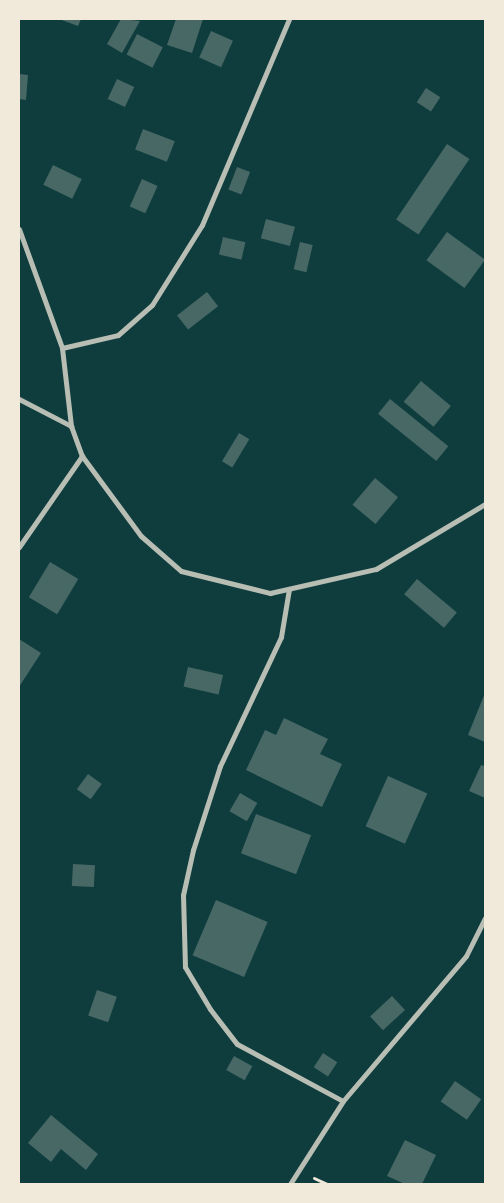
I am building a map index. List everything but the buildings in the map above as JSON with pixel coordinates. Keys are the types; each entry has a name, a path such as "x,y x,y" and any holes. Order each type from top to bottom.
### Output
{"street":[{"path":"62,348 118,335 152,305 202,225 289,19"},
{"path":"19,228 62,348 71,426 82,456 141,536 181,571 270,593 289,589 376,568 485,504"},
{"path":"19,399 71,426"},
{"path":"19,547 82,456"},
{"path":"289,589 281,637 220,766 193,850 183,894 183,952 185,967 210,1009 237,1044 344,1101"},
{"path":"290,1184 344,1101 466,956 485,918"}]}
